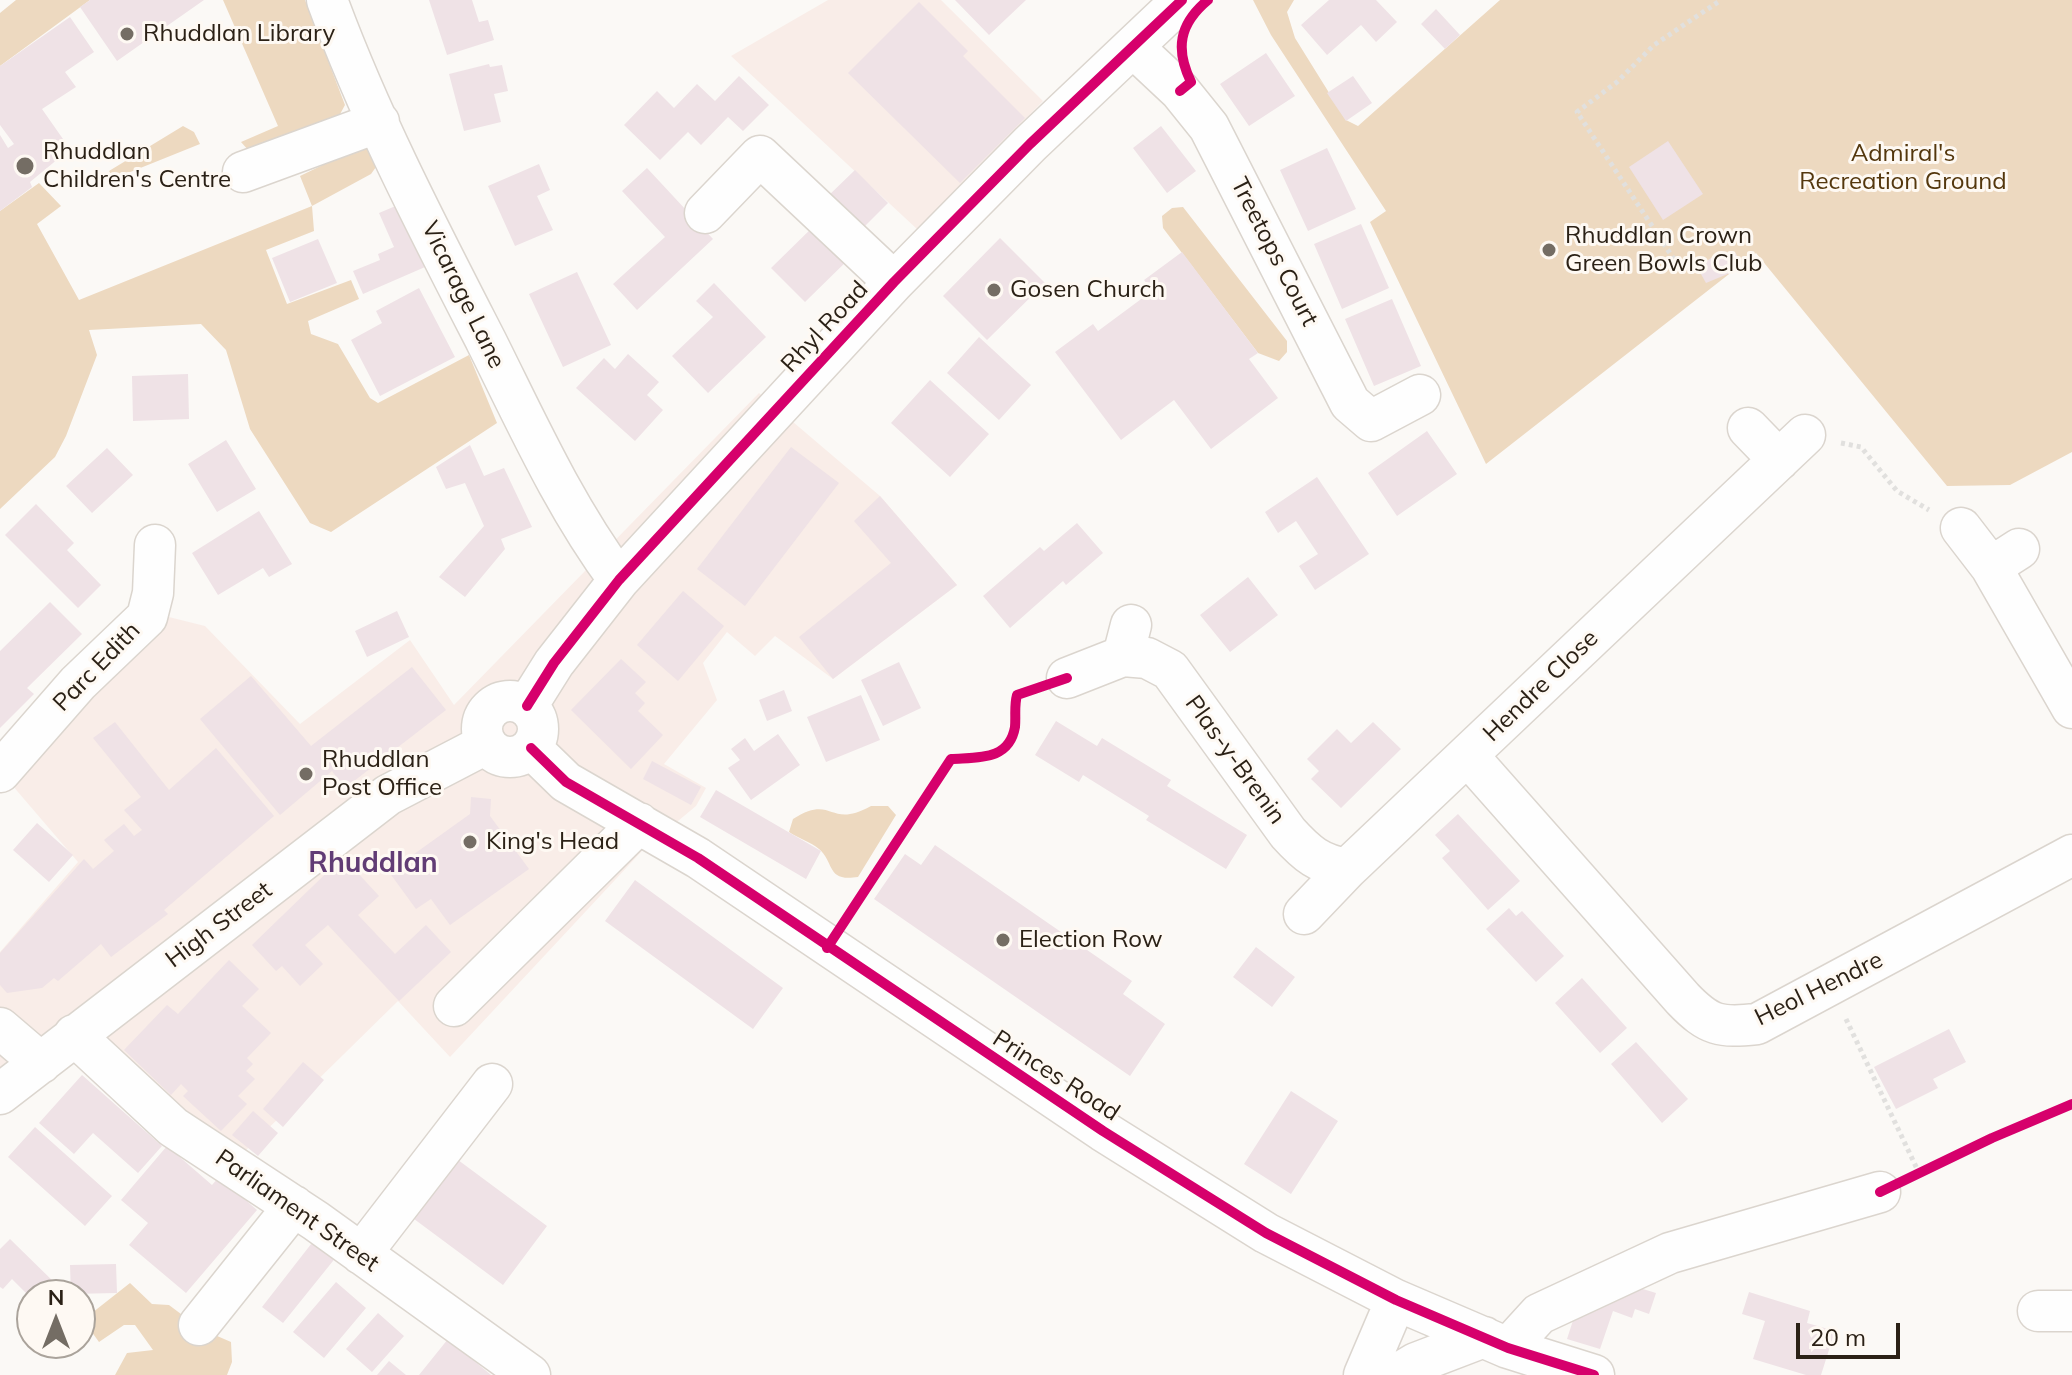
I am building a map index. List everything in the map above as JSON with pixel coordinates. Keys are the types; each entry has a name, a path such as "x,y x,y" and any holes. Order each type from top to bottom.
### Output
{"street":[{"name":"Rhyl Road","path":"527,706 554,663 619,580 894,282 1030,144 1182,0"},
{"name":"Vicarage Lane","path":"332,1 379,122 581,529 619,580"},
{"name":"Treetops Court","path":"1133,47 1180,91 1209,127 1350,403 1371,421 1420,395"},
{"path":"243,172 379,122"},
{"path":"705,213 760,156 894,282"},
{"path":"1748,428 1792,447"},
{"name":"Hendre Close","path":"1304,914 1347,869 1792,447"},
{"path":"1961,528 2005,558 2072,708"},
{"name":"Parc Edith","path":"0,772 78,683 147,617 153,593 155,545"},
{"name":"Plas-y-Brenin","path":"1067,678 1127,641 1147,658 1170,670 1288,833 1310,857 1327,866 1347,869"},
{"path":"508,700 527,706 537,720 539,730 531,748 511,757 501,756 486,744 482,725 490,708 508,700"},
{"name":"High Street","path":"0,1094 388,795 486,744"},
{"name":"Princes Road","path":"531,748 566,782 639,823 1128,1147 1266,1233 1396,1300 1496,1342 1594,1375"},
{"name":"Heol Hendre","path":"1468,756 1704,1020 1729,1027 1757,1024 2072,855"},
{"path":"454,1006 639,823"},
{"path":"0,1028 41,1063"},
{"name":"Parliament Street","path":"74,1035 173,1127 294,1206 530,1375"},
{"path":"361,1254 492,1084"},
{"path":"1396,1375 1496,1342 1539,1314 1670,1253 1880,1192"},
{"path":"199,1325 294,1206"},
{"path":"1364,1375 1396,1300"}],"path":[{"path":"1683,273 1577,112 1617,82 1654,45 1721,0"},
{"path":"1792,447 1861,447 1897,491 1961,528"},
{"path":"1830,986 1919,1173"},
{"path":"1880,1192 1931,1167"}],"shaded area":[{"path":"828,0 941,0 1043,101 918,230 731,56"},
{"path":"759,393 880,496 957,585 833,679 775,636 755,656 727,632 703,663 717,700 664,764 706,788 696,806 642,851 450,1057 398,1001 235,1161 74,1036 0,1089 0,952 78,862 12,785 100,685 169,617 205,626 300,724 410,640 454,705"}],"green space":[{"path":"16,0 90,0 0,66 0,13"},
{"path":"223,0 305,0 345,105 333,127 249,151 241,142 278,126"},
{"name":"Admiral's Recreation Ground","path":"1253,0 1294,0 1287,12 1295,38 1346,120 1358,126 1500,0 2072,0 2072,452 2010,485 1947,486 1756,253 1486,464 1370,222 1386,211 1271,35"},
{"path":"183,126 194,132 200,144 113,179 109,171"},
{"path":"362,146 372,149 376,167 371,174 312,206 300,176"},
{"path":"39,183 61,206 37,224 79,300 312,206 314,231 266,250 287,304 351,280 359,299 308,321 311,334 338,344 370,398 378,403 469,355 497,423 331,532 310,523 250,429 226,350 201,324 89,330 97,355 66,436 55,457 0,509 0,211"},
{"path":"1183,207 1287,341 1287,352 1279,361 1258,353 1163,228 1162,216 1172,208"},
{"path":"871,806 888,806 896,815 858,877 836,874 819,849 789,832 793,819 806,812 816,809 846,814"},
{"path":"130,1283 152,1304 169,1305 201,1329 231,1342 232,1362 227,1375 115,1375 127,1353 153,1350 135,1325 124,1325 99,1342 96,1338 96,1310"}],"building":[{"name":"Rhuddlan Library","path":"90,0 204,0 117,61 80,7"},
{"path":"429,0 472,0 479,22 488,20 494,40 447,55"},
{"path":"955,0 1026,0 989,35"},
{"path":"1329,0 1376,0 1397,22 1376,42 1361,25 1327,55 1301,25"},
{"path":"919,2 968,51 963,56 1025,118 960,183 848,73"},
{"path":"1436,9 1460,35 1445,49 1421,24"},
{"path":"70,17 94,52 65,72 76,87 42,109 70,149 30,182 32,187 0,211 0,135 8,148 14,144 0,125 0,66"},
{"path":"1266,53 1295,96 1249,126 1220,84"},
{"path":"489,64 490,67 502,65 508,91 494,94 501,122 464,131 449,74"},
{"path":"739,76 769,105 743,131 728,117 701,145 688,132 660,160 624,125 657,91 674,108 697,84 715,101"},
{"path":"1353,76 1372,103 1346,121 1327,93"},
{"path":"1161,126 1196,171 1167,193 1133,148"},
{"path":"1668,141 1703,194 1663,220 1629,167"},
{"path":"1327,148 1356,209 1308,231 1280,170"},
{"path":"539,164 550,190 537,196 553,230 515,246 488,186"},
{"path":"647,168 713,239 637,310 613,284 665,237 622,191"},
{"path":"855,170 888,203 859,232 826,198"},
{"path":"405,202 432,264 363,294 353,271 380,260 378,254 394,247 379,213"},
{"path":"820,220 854,254 805,302 771,268"},
{"path":"1361,224 1389,288 1342,309 1314,244"},
{"name":"Gosen Church","path":"1000,238 1045,283 987,340 943,296"},
{"path":"318,239 337,283 290,302 272,258"},
{"path":"1182,252 1258,353 1249,359 1278,398 1211,449 1174,400 1121,440 1055,352 1093,324 1098,331 1152,291 1144,280"},
{"path":"1735,252 1740,261 1728,269 1730,273 1706,283 1697,267 1719,253 1723,259"},
{"path":"577,272 611,345 563,367 529,294"},
{"path":"714,283 766,337 708,393 672,356 713,317 696,301"},
{"path":"419,288 455,357 380,396 351,340 382,323 376,311"},
{"path":"1392,299 1421,366 1374,386 1345,319"},
{"path":"979,337 1031,385 999,420 947,373"},
{"path":"628,354 659,382 647,395 663,410 635,441 576,388 604,358 615,369"},
{"path":"188,374 189,419 133,421 132,376"},
{"path":"930,380 989,434 950,477 891,423"},
{"path":"1427,431 1457,474 1397,516 1368,473"},
{"path":"226,440 256,489 217,512 188,464"},
{"path":"470,445 484,476 504,468 532,527 501,539 505,549 465,597 439,577 484,526 465,483 446,489 436,467"},
{"path":"791,447 839,483 745,606 697,569"},
{"path":"107,448 133,475 92,513 66,486"},
{"path":"1317,477 1369,554 1315,590 1299,566 1318,554 1296,521 1278,533 1265,512"},
{"path":"880,496 957,585 833,679 799,637 891,563 854,521"},
{"path":"36,504 74,543 67,550 101,585 78,608 5,535"},
{"path":"259,511 292,564 269,577 263,568 218,595 192,553"},
{"path":"1077,523 1103,553 1066,585 1063,581 1010,628 983,596 1040,547 1044,551"},
{"path":"1248,577 1278,615 1230,652 1200,615"},
{"path":"683,591 724,626 678,681 637,645"},
{"path":"50,602 82,634 27,688 34,694 0,728 0,651"},
{"path":"397,611 409,637 367,657 355,631"},
{"path":"621,659 646,682 635,693 645,703 638,711 663,735 631,769 571,710"},
{"path":"899,662 921,708 883,726 861,680"},
{"path":"412,667 446,710 345,788 332,771 280,815 200,719 251,676 311,746"},
{"path":"784,690 792,711 767,721 759,700"},
{"path":"861,695 880,740 826,762 807,717"},
{"path":"1056,721 1097,746 1102,738 1171,780 1167,786 1247,835 1226,869 1146,820 1149,816 1083,775 1079,782 1035,755"},
{"path":"115,722 169,790 216,748 274,816 164,910 168,914 111,957 101,944 58,981 54,978 42,988 7,993 0,985 0,953 84,859 93,869 114,851 104,840 124,824 134,836 142,830 124,810 141,797 93,738"},
{"path":"1373,722 1401,749 1341,808 1311,779 1319,771 1307,759 1337,729 1351,743"},
{"path":"778,734 800,765 751,800 728,768 740,760 731,749 745,738 754,751"},
{"path":"652,761 701,787 691,805 643,779"},
{"path":"716,790 821,851 806,879 700,817"},
{"name":"King's Head","path":"471,797 491,799 490,816 529,869 450,925 431,899 416,909 389,872 470,814"},
{"path":"1458,814 1520,881 1488,910 1442,858 1450,851 1435,835"},
{"path":"37,823 73,855 49,882 13,850"},
{"name":"Election Row","path":"935,845 1132,981 1123,994 1165,1024 1130,1076 874,899 905,854 921,865"},
{"path":"343,857 379,896 358,915 395,954 426,925 451,952 399,1001 328,925 305,945 323,964 300,986 282,966 276,971 252,945"},
{"path":"635,880 783,988 753,1029 605,921"},
{"path":"1509,908 1516,916 1522,911 1564,956 1536,982 1486,929"},
{"path":"1256,947 1295,977 1272,1007 1233,977"},
{"path":"229,960 259,989 242,1006 271,1033 247,1058 253,1064 246,1071 255,1079 238,1096 247,1104 221,1131 183,1096 188,1091 181,1084 171,1095 124,1050 167,1005 178,1014"},
{"path":"1582,978 1627,1028 1600,1053 1555,1003"},
{"path":"1949,1029 1966,1062 1933,1079 1938,1088 1896,1109 1874,1067"},
{"path":"1636,1042 1688,1099 1662,1123 1611,1064"},
{"path":"303,1062 324,1080 283,1127 263,1109"},
{"path":"82,1075 162,1146 138,1173 93,1133 74,1154 39,1123"},
{"path":"1291,1091 1338,1121 1291,1194 1244,1164"},
{"path":"253,1111 278,1133 258,1156 232,1135"},
{"path":"35,1127 112,1196 85,1226 8,1157"},
{"path":"167,1146 212,1185 219,1177 257,1210 186,1293 129,1245 148,1223 121,1200"},
{"path":"450,1154 547,1226 503,1285 406,1213"},
{"path":"10,1239 51,1279 16,1279 16,1283 12,1279 3,1289 0,1287 0,1249"},
{"path":"315,1239 337,1256 283,1323 262,1307"},
{"path":"116,1264 117,1293 96,1293 96,1279 70,1279 70,1265"},
{"path":"336,1282 366,1308 324,1358 293,1332"},
{"path":"1633,1286 1656,1293 1649,1314 1635,1309 1632,1318 1613,1311 1600,1349 1567,1339 1578,1305"},
{"path":"1749,1292 1810,1311 1807,1323 1835,1331 1821,1375 1806,1375 1753,1359 1765,1321 1742,1314"},
{"path":"378,1313 404,1336 372,1372 346,1349"},
{"path":"448,1339 491,1375 419,1375"},
{"path":"389,1361 406,1375 377,1375"}],"cycle path":[{"path":"527,706 554,663 619,580 894,282 1030,144 1182,0"},
{"path":"1180,91 1191,82 1183,59 1186,28 1208,0"},
{"path":"827,948 951,759 982,757 999,752 1012,738 1017,695 1067,678"},
{"path":"531,748 566,782 698,858 1103,1131 1266,1233 1396,1300 1508,1348 1594,1375"},
{"path":"1880,1192 1992,1138 2072,1104"}],"place":[{"name":"Rhuddlan Library","path":"127,34"},
{"name":"Rhuddlan Children's Centre","path":"25,166"},
{"name":"Rhuddlan Crown Green Bowls Club","path":"1549,250"},
{"name":"Gosen Church","path":"994,290"},
{"name":"Rhuddlan Post Office","path":"306,774"},
{"name":"King's Head","path":"470,842"},
{"name":"Election Row","path":"1003,940"}],"district":[{"name":"Rhuddlan","path":"373,864"}]}
